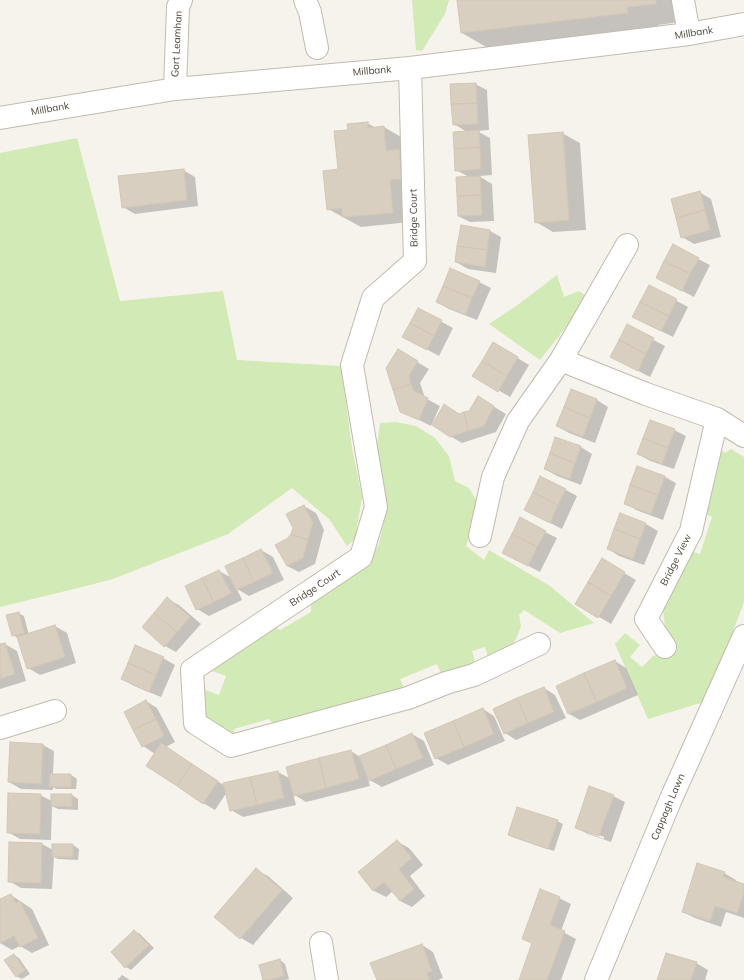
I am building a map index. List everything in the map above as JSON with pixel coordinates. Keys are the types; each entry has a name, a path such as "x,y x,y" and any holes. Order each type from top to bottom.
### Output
{"street":[{"name":"Gort Leamhan","path":"175,89 178,7 181,0"},
{"path":"305,0 310,12 318,48"},
{"path":"683,0 689,34"},
{"name":"Millbank","path":"0,118 143,93 410,68 689,34 744,24"},
{"name":"Bridge Court","path":"410,68 415,260 373,298 352,365 376,508 361,557 192,670 195,723 231,746 408,698 446,683 474,675 539,644"},
{"path":"480,536 493,477 518,421 561,360 627,245"},
{"path":"561,360 646,394 717,419 744,436"},
{"name":"Bridge View","path":"665,647 646,619 691,531 717,419"},
{"name":"Cappagh Lawn","path":"596,980 670,801 744,636"},
{"path":"0,728 55,711"},
{"path":"321,943 327,980"}],"green space":[{"path":"412,0 449,0 445,14 422,51 416,50"},
{"path":"77,138 120,301 223,291 237,360 341,366 352,448 362,497 355,539 347,546 329,519 292,488 228,534 113,579 0,607 0,153"},
{"path":"557,275 564,297 579,291 585,295 585,303 540,360 489,324 519,304"},
{"path":"395,422 416,426 435,438 449,456 455,481 469,488 476,500 476,513 466,546 484,560 489,550 550,586 594,623 560,633 524,610 519,615 521,626 516,639 503,657 489,661 485,647 472,651 476,665 442,676 437,664 400,679 405,691 276,727 269,719 234,729 235,738 209,721 204,711 203,689 219,695 226,676 209,670 273,626 280,630 311,612 311,603 367,564 379,544 384,522 386,499 379,470 377,446 380,423"},
{"path":"720,449 725,453 731,449 744,457 744,602 707,701 648,719 615,644 625,633 640,645 630,657 642,667 653,656 661,654 675,641 665,627 663,611 693,552 700,554 712,517 705,514"}],"building":[{"path":"457,0 656,0 656,4 627,7 628,13 461,33"},
{"path":"476,83 477,103 451,104 450,84"},
{"path":"477,103 478,124 453,125 451,104"},
{"path":"368,122 368,128 384,126 386,151 399,149 402,179 390,180 393,213 342,217 342,208 327,210 323,171 338,169 334,131 348,130 347,124"},
{"path":"479,130 480,147 454,149 453,132"},
{"path":"563,132 569,220 535,223 528,135"},
{"path":"480,147 481,169 455,171 454,149"},
{"path":"184,169 187,200 122,208 118,176"},
{"path":"480,176 481,195 457,196 456,177"},
{"path":"700,191 705,210 676,218 671,199"},
{"path":"481,195 482,215 458,216 457,196"},
{"path":"705,210 710,230 681,238 676,218"},
{"path":"461,225 490,230 487,250 457,246"},
{"path":"673,244 699,258 690,274 664,261"},
{"path":"457,246 487,250 485,267 455,262"},
{"path":"664,261 690,274 682,291 656,278"},
{"path":"450,268 480,281 472,298 443,286"},
{"path":"649,285 677,299 669,316 640,302"},
{"path":"443,286 472,298 465,315 436,302"},
{"path":"640,302 669,316 661,331 632,317"},
{"path":"418,308 442,320 434,336 410,323"},
{"path":"410,323 434,336 427,350 402,337"},
{"path":"627,324 654,338 646,354 619,340"},
{"path":"619,340 646,354 638,371 610,357"},
{"path":"493,342 518,357 507,376 482,361"},
{"path":"398,349 418,361 409,376 411,384 393,390 386,368"},
{"path":"482,361 507,376 498,392 472,376"},
{"path":"411,384 414,391 428,398 419,420 400,412 393,390"},
{"path":"571,389 597,399 590,418 564,407"},
{"path":"478,396 494,406 484,426 468,431 464,412 469,411"},
{"path":"444,404 459,414 464,412 468,431 450,437 432,425"},
{"path":"564,407 590,418 583,437 556,426"},
{"path":"650,420 675,429 668,448 643,438"},
{"path":"555,437 581,446 575,463 550,453"},
{"path":"643,438 668,448 662,464 637,454"},
{"path":"550,453 575,463 570,479 544,469"},
{"path":"637,466 665,476 658,495 630,485"},
{"path":"540,476 566,489 558,505 533,492"},
{"path":"630,485 658,495 651,514 624,504"},
{"path":"533,492 558,505 550,523 524,510"},
{"path":"304,505 313,523 308,540 291,534 293,528 286,514"},
{"path":"620,513 646,523 640,539 614,529"},
{"path":"520,517 546,531 537,547 512,534"},
{"path":"614,529 640,539 633,559 607,549"},
{"path":"291,534 308,540 303,558 287,566 275,545 288,538"},
{"path":"512,534 537,547 528,566 502,553"},
{"path":"261,549 273,573 254,582 243,558"},
{"path":"243,558 254,582 236,590 225,566"},
{"path":"602,558 625,572 611,596 588,582"},
{"path":"219,570 231,593 214,602 202,578"},
{"path":"202,578 214,602 196,610 185,586"},
{"path":"588,582 611,596 598,618 575,604"},
{"path":"167,597 190,617 177,632 154,613"},
{"path":"19,612 24,633 12,636 6,615"},
{"path":"154,613 177,632 164,647 142,627"},
{"path":"55,625 65,657 27,669 17,637"},
{"path":"5,643 15,674 0,679 0,644"},
{"path":"135,645 164,657 156,675 128,663"},
{"path":"615,660 627,688 597,702 584,673"},
{"path":"128,663 156,675 149,692 121,679"},
{"path":"584,673 597,702 568,714 556,686"},
{"path":"544,687 554,712 528,723 517,698"},
{"path":"517,698 528,723 504,734 493,709"},
{"path":"146,700 156,719 133,730 124,712"},
{"path":"483,708 494,734 464,747 453,721"},
{"path":"156,719 164,736 142,747 133,730"},
{"path":"453,721 464,747 435,759 424,733"},
{"path":"412,733 423,758 396,769 386,745"},
{"path":"10,742 43,744 41,784 8,782"},
{"path":"161,743 192,764 177,786 146,766"},
{"path":"386,745 396,769 369,781 359,756"},
{"path":"351,750 359,779 326,788 319,758"},
{"path":"319,758 326,788 294,796 286,767"},
{"path":"192,764 218,781 203,804 177,786"},
{"path":"278,771 284,798 257,805 250,777"},
{"path":"50,774 71,774 71,787 49,787"},
{"path":"250,777 257,805 230,811 223,783"},
{"path":"589,786 614,795 599,836 575,828"},
{"path":"8,793 41,794 40,834 7,833"},
{"path":"51,794 72,794 72,807 51,806"},
{"path":"517,807 558,820 548,849 508,835"},
{"path":"397,840 412,858 399,869 414,889 400,901 384,882 373,891 358,872"},
{"path":"9,842 42,843 41,883 8,882"},
{"path":"52,844 73,844 73,857 52,857"},
{"path":"697,863 725,872 723,877 744,884 744,893 737,913 715,906 710,921 682,912"},
{"path":"256,868 282,890 240,939 214,917"},
{"path":"540,889 560,897 550,925 565,931 547,980 519,980 532,943 522,939"},
{"path":"11,894 16,903 20,901 38,938 20,947 14,936 0,943 0,899"},
{"path":"134,930 149,945 125,968 111,952"},
{"path":"422,944 432,971 427,973 429,980 377,980 370,963"},
{"path":"666,953 697,962 691,980 657,980"},
{"path":"14,954 25,970 16,977 4,960"},
{"path":"280,959 284,976 263,980 259,965"}]}
